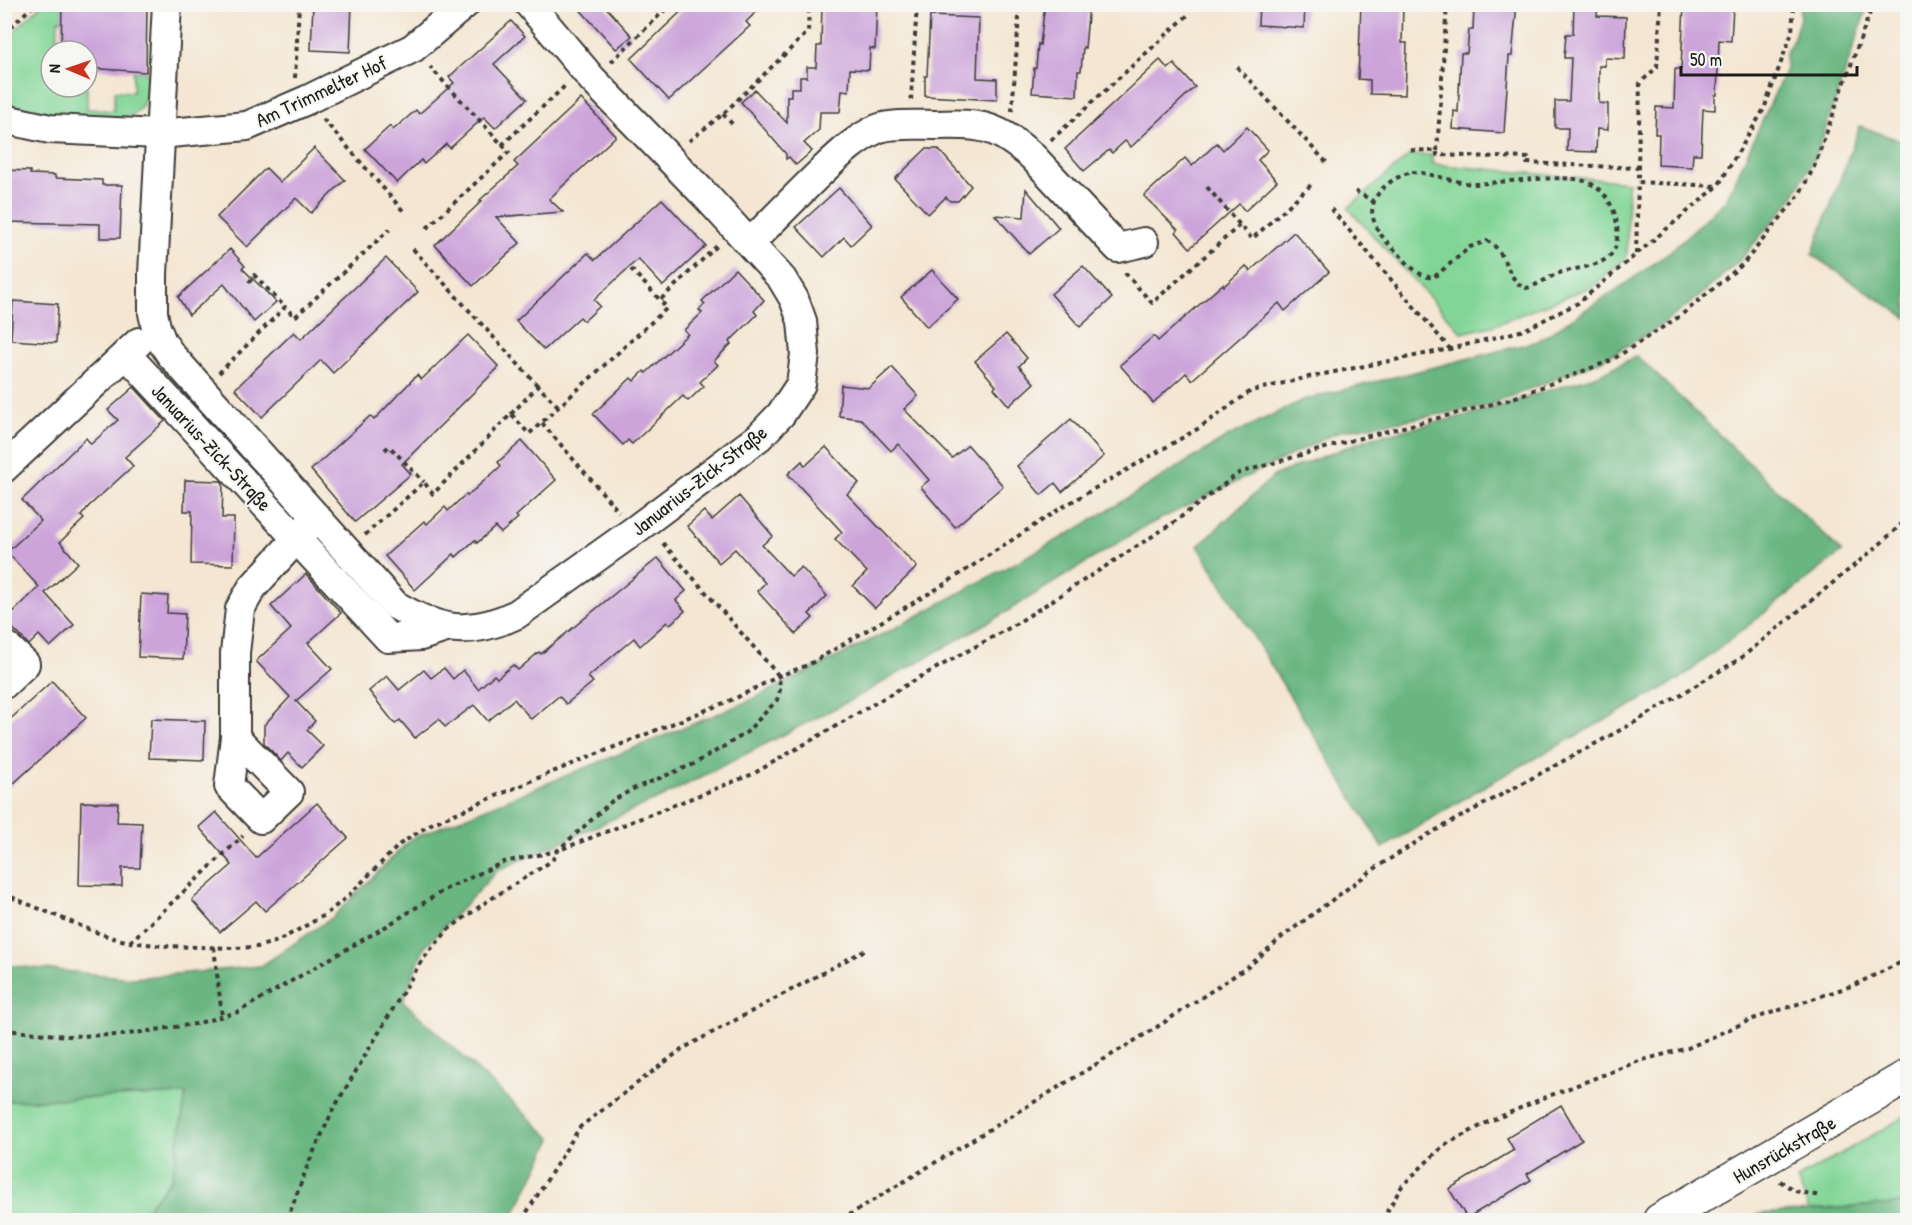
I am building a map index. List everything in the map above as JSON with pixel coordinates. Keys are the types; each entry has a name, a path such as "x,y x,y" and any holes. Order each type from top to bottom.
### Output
{"main road":[{"name":"Hunsrückstraße","path":"1660,1221 1908,1076"}],"street":[{"path":"159,134 167,4"},
{"name":"Am Trimmelter Hof","path":"4,119 50,129 159,134 247,126 307,100 413,48 465,4"},
{"name":"Januarius-Zick-Straße","path":"126,354 388,638 421,636 446,628 496,624 517,614 640,527 759,437 781,414 801,384 805,354 802,321 794,299 782,279 594,69 529,4"},
{"path":"742,236 798,194 852,143 879,128 909,125 972,125 1000,132 1033,157 1118,248 1144,242"},
{"name":"Januarius-Zick-Straße","path":"159,134 153,313 162,342 200,388 395,605 416,617 446,628"},
{"path":"4,468 156,327"},
{"path":"235,736 289,792 261,819 229,786 235,736 235,653 240,609 252,588 316,517"},
{"path":"4,644 25,664 4,684"}],"path":[{"path":"4,33 35,4"},
{"path":"299,4 294,77 307,100 405,213"},
{"path":"502,145 672,4"},
{"path":"680,141 691,141 723,114 808,32 809,4"},
{"path":"909,125 916,4"},
{"path":"1010,139 1020,4"},
{"path":"1447,4 1437,155 1528,158 1527,163 1638,168"},
{"path":"1636,255 1640,83 1657,67 1661,4"},
{"path":"4,892 93,931 130,942 164,946 257,947 278,941 300,931 325,915 348,896 400,843 431,824 736,698 779,676 808,665 940,587 1061,508 1199,428 1251,391 1450,349 1524,330 1578,303 1718,186 1764,109 1792,32 1794,4"},
{"path":"4,1030 76,1036 123,1035 186,1026 222,1017 255,1003 446,889 504,862 557,851 753,774 912,681 1011,627 1173,523 1239,473 1353,440 1508,400 1612,360 1680,316 1743,264 1798,195 1814,167 1873,4"},
{"path":"1033,157 1188,15"},
{"path":"413,48 508,152 427,228"},
{"path":"1238,67 1329,164"},
{"path":"723,114 735,127"},
{"path":"1411,150 1437,151"},
{"path":"1412,172 1425,173 1460,183 1567,179 1586,181 1600,190 1611,203 1617,220 1617,242 1615,252 1605,260 1557,273 1526,288 1521,287 1516,281 1496,246 1487,241 1470,248 1433,278 1422,277 1381,235 1373,219 1373,201 1394,178 1412,172"},
{"path":"1638,182 1718,186"},
{"path":"1208,187 1252,239 1312,184"},
{"path":"1355,190 1373,201"},
{"path":"1331,209 1450,349"},
{"path":"1121,269 1152,303 1240,225"},
{"path":"249,283 254,275 295,317 390,229"},
{"path":"660,300 742,236"},
{"path":"413,249 559,407"},
{"path":"512,414 530,434 667,308 631,270"},
{"path":"200,388 285,307"},
{"path":"385,450 389,446 433,494 538,386"},
{"path":"287,1221 309,1162 334,1108 422,960 449,929 486,902 550,862 555,858 557,851 612,801 633,789 694,765 745,734 777,700 780,690 779,676 542,423"},
{"path":"346,552 424,482"},
{"path":"841,1221 1157,1027 1249,966 1282,937 1365,875 1420,840 1628,726 1725,669 1879,545 1908,518"},
{"path":"130,942 261,819"},
{"path":"214,947 222,1017"},
{"path":"522,1221 580,1127 682,1049 865,950"},
{"path":"1382,1221 1402,1186 1443,1146 1488,1122 1546,1096 1639,1061 1688,1048 1750,1020 1854,985 1908,959"},
{"path":"1764,1160 1778,1180 1787,1186 1795,1191 1821,1196"}],"green space":[{"path":"41,5 62,5 62,20 58,20 57,39 39,39 39,99 87,99 87,109 113,111 115,91 133,92 133,71 148,72 147,95 143,105 134,114 124,118 110,119 51,114 5,105 5,40"},
{"path":"1800,5 1868,5 1818,151 1791,200 1739,261 1699,297 1656,329 1600,361 1485,407 1340,431 1142,528 1006,612 857,697 664,796 497,871 424,948 403,1001 552,1139 511,1220 137,1220 172,1178 186,1094 5,1100 5,965 133,978 261,966 333,917 411,839 749,701 895,628 1074,531 1229,436 1303,400 1538,341 1667,254 1726,200 1786,69 1785,54 1793,40 1800,18"},
{"path":"1860,126 1907,143 1907,318 1812,255"},
{"path":"1410,155 1432,155 1432,164 1628,182 1627,257 1593,286 1492,326 1462,333 1348,208"},
{"path":"1637,356 1842,552 1680,679 1488,784 1383,848 1198,546 1275,475 1373,437 1477,413 1598,375"},
{"path":"186,1094 172,1178 137,1220 5,1220 4,1100"},
{"path":"1907,1115 1907,1203 1809,1210 1797,1179"},
{"path":"1907,1203 1907,1220 1744,1220 1759,1214"}],"building":[{"path":"62,4 147,4 146,72 99,69 99,39 61,39"},
{"path":"313,4 352,4 350,52 311,50"},
{"path":"575,4 603,4 632,36 616,49"},
{"path":"689,4 764,4 746,22 750,26 669,100 631,59"},
{"path":"822,4 877,4 875,49 870,48 869,70 850,69 849,91 842,90 840,112 820,112 819,130 804,143 812,151 796,165 789,157 786,159 786,154 741,102 755,90 787,123 787,96 791,96 791,88 800,88 800,77 807,77 807,67 816,67 817,46 821,46"},
{"path":"1045,4 1089,4 1085,48 1083,47 1081,71 1078,71 1077,96 1032,93"},
{"path":"1259,4 1305,4 1304,28 1258,25"},
{"path":"1361,4 1403,4 1402,43 1407,43 1405,95 1370,94 1370,80 1358,79"},
{"path":"1480,4 1517,4 1512,56 1509,56 1504,133 1453,129 1454,111 1458,112 1461,53 1467,53 1469,30 1473,30 1474,6 1480,6"},
{"path":"1574,4 1598,4 1597,16 1626,17 1625,59 1605,58 1605,66 1599,66 1599,103 1608,104 1608,130 1597,129 1596,152 1567,151 1568,128 1555,128 1555,101 1569,101 1571,58 1564,58 1566,34 1573,34"},
{"path":"1684,4 1733,7 1731,41 1719,40 1715,110 1703,109 1701,154 1693,154 1692,167 1658,165 1659,134 1655,134 1656,107 1674,108 1675,69 1681,69"},
{"path":"930,16 979,18 977,78 997,79 997,100 925,96"},
{"path":"511,21 525,36 494,64 527,99 495,128 484,117 450,148 446,144 424,164 421,160 397,183 365,149 390,126 393,130 416,110 419,114 454,83 449,77"},
{"path":"1160,60 1168,69 1174,64 1195,87 1131,147 1125,141 1112,153 1109,150 1084,171 1065,149"},
{"path":"581,99 616,136 549,199 563,212 496,217 520,243 473,286 435,245 518,166 514,162"},
{"path":"1247,127 1268,150 1258,160 1277,181 1245,211 1239,204 1190,248 1176,232 1178,230 1144,196 1185,158 1192,166 1217,143 1223,150"},
{"path":"314,148 345,180 311,213 296,198 247,247 217,217 266,168 280,182"},
{"path":"926,149 938,149 971,186 958,201 950,201 946,197 928,214 895,179"},
{"path":"4,170 30,171 30,174 55,175 55,178 102,180 102,185 122,185 120,238 100,238 100,224 5,222"},
{"path":"839,188 872,225 851,245 844,237 824,257 796,227"},
{"path":"1026,189 1059,228 1029,254 995,215 1024,217"},
{"path":"662,199 706,246 663,286 638,259 594,300 600,306 584,321 580,317 544,350 516,321 588,253 595,260"},
{"path":"1294,232 1329,272 1285,311 1279,303 1192,380 1186,373 1153,403 1120,365 1154,336 1158,341 1246,266 1250,271"},
{"path":"230,249 245,266 242,268 276,302 254,322 224,284 189,315 178,297"},
{"path":"386,258 418,292 333,373 321,360 262,417 235,389 294,332 301,339"},
{"path":"1083,266 1112,298 1080,327 1051,294"},
{"path":"735,269 764,300 754,311 757,315 729,342 731,344 714,361 718,365 700,382 704,386 688,401 683,396 632,444 628,440 623,445 593,414 631,378 634,381 644,371 646,373 688,334 684,330 702,313 699,310 705,304 702,301"},
{"path":"932,270 958,299 927,327 901,297"},
{"path":"13,301 58,304 56,343 11,340"},
{"path":"1006,334 1027,358 1019,366 1034,383 1009,406 975,361"},
{"path":"468,335 499,367 402,464 411,474 355,522 311,470 370,416 374,420 417,375 421,380"},
{"path":"892,367 918,396 904,409 952,458 968,445 1003,486 955,527 921,487 929,480 898,444 891,451 861,419 839,416 841,385 869,388"},
{"path":"134,387 165,421 125,457 133,466 89,506 81,516 84,519 60,542 78,563 45,593 74,625 50,647 39,635 29,645 5,620 39,587 7,552 41,521 22,500 86,438 91,444 118,420 108,410"},
{"path":"1071,419 1104,456 1062,492 1055,483 1041,495 1017,466"},
{"path":"522,441 556,480 516,516 518,518 501,533 495,527 477,543 475,540 456,557 454,554 415,590 385,556 424,521 427,524 445,507 448,511 466,494 467,496 501,466 498,462"},
{"path":"826,447 859,483 847,494 917,567 875,608 853,586 867,572 835,539 842,532 788,474 802,461 805,466"},
{"path":"185,480 221,481 223,483 222,518 234,518 233,565 191,564 192,511 184,511"},
{"path":"739,496 773,536 762,545 791,576 801,567 827,596 809,614 813,618 796,634 757,591 765,583 735,549 719,563 687,526 704,511 712,520"},
{"path":"658,558 686,591 676,600 685,611 669,625 667,622 640,646 634,638 588,677 593,682 566,704 559,696 531,719 514,699 488,721 474,705 445,727 439,719 415,738 400,720 395,724 369,691 387,676 399,690 424,670 431,678 444,668 453,679 463,670 478,689 494,675 497,678 513,665 518,670 539,652 541,654"},
{"path":"306,574 341,613 308,643 332,669 296,701 315,721 307,730 323,746 302,767 288,753 281,761 264,743 264,725 290,697 256,661 291,629 271,606"},
{"path":"141,594 168,596 167,613 185,614 183,659 138,657"},
{"path":"52,681 86,718 4,792 4,725"},
{"path":"151,719 205,721 204,760 149,758"},
{"path":"81,802 118,803 117,822 142,823 140,868 122,868 122,886 79,885"},
{"path":"317,803 348,838 265,911 256,901 220,932 192,900 232,865 199,827 216,812 256,858"},
{"path":"1561,1105 1582,1140 1527,1174 1531,1180 1467,1218 1449,1189 1514,1150 1507,1138"}]}
